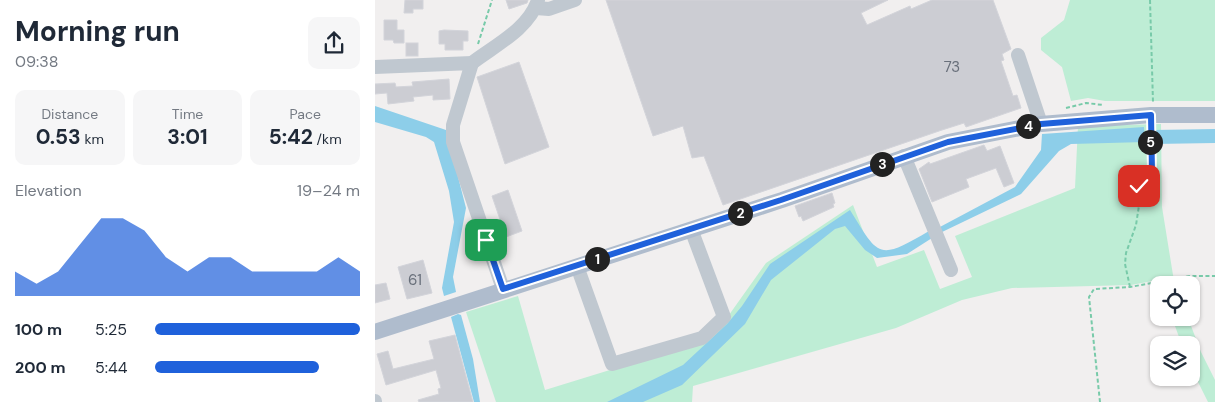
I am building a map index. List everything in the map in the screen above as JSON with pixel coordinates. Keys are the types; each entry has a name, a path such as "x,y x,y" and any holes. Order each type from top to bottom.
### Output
{"main road":[{"path":"376,329 691,229 948,142 1041,124 1151,115 1215,115"}],"street":[{"path":"375,67 472,63 524,23 537,4 549,9 575,0"},
{"path":"1018,55 1041,124"},
{"path":"472,63 453,125 453,142 503,289"},
{"path":"904,156 951,270"},
{"path":"577,266 612,364 702,338 724,317 691,229"}],"path":[{"path":"472,63 492,0"},
{"path":"1130,287 1125,258 1137,225 1141,179 1152,172 1151,115 1154,95 1151,0"},
{"path":"1100,402 1089,297 1093,290 1130,287 1190,276 1215,276"}],"green space":[{"path":"1070,0 1215,0 1215,101 1105,101 1088,98 1071,101 1062,67 1041,50 1041,38 1064,20"},
{"path":"1161,124 1162,207 1173,276 1150,276 1150,281 1131,285 1012,288 962,300 896,328 693,386 692,402 496,402 466,312 518,296 545,390 704,341 719,329 766,263 853,205 877,267 924,250 940,289 972,277 955,236 1075,188 1078,126"},
{"path":"1175,326 1191,326 1195,336 1179,336"},
{"path":"1200,349 1215,380 1215,402 1208,402 1200,386"}],"water":[{"path":"375,106 446,130 466,208 453,277 456,292 444,296 442,288 454,222 449,191 434,142 426,137 375,122"},
{"path":"1144,127 1145,142 1071,144 1059,151 1021,194 940,233 938,228 1015,187 1041,150 1042,134"},
{"path":"1215,129 1215,143 1154,144 1153,130"},
{"path":"850,210 867,237 874,245 881,249 889,250 899,247 929,231 932,238 907,254 877,258 865,250 845,226 835,229 771,280 745,324 682,385 643,402 607,402 683,365 727,324 742,306 770,264"},
{"path":"458,314 461,315 473,359 480,402 474,402 451,317"}],"building":[{"path":"405,0 423,0 423,9 413,9 413,13 404,13"},
{"path":"506,0 528,0 527,3 509,9"},
{"path":"606,0 888,0 861,13 867,25 910,6 911,9 932,0 993,0 1011,49 1002,54 1004,60 1001,61 1013,96 1017,95 1021,108 966,127 964,123 942,130 723,205 704,156 692,158 683,126 653,136"},
{"path":"384,20 397,20 397,30 404,30 404,43 384,40"},
{"path":"439,31 468,31 468,41 463,41 463,50 445,50 445,44 439,44"},
{"path":"406,43 418,43 418,56 406,56"},
{"path":"519,62 549,147 505,164 477,77"},
{"path":"449,79 450,99 433,100 433,95 413,97 414,101 388,104 387,93 375,94 375,84 395,83 396,87 413,86 412,82"},
{"path":"984,145 987,151 1000,146 1014,183 1004,187 996,168 966,179 969,187 932,202 919,169 929,162 930,164"},
{"path":"508,190 522,231 506,237 492,196"},
{"path":"832,193 835,203 833,204 834,207 803,221 801,216 799,217 795,206"},
{"path":"423,260 432,293 407,299 398,267"},
{"path":"386,283 390,299 375,303 375,285"},
{"path":"455,335 473,402 419,402 418,400 439,394 438,389 441,388 436,370 386,385 377,354 388,351 393,369 434,359 429,341"}],"route":[{"path":"486,240 503,289 781,200 861,170 948,142 1009,128 1089,119 1151,115 1149,128 1152,172 1141,179 1139,186"}]}
